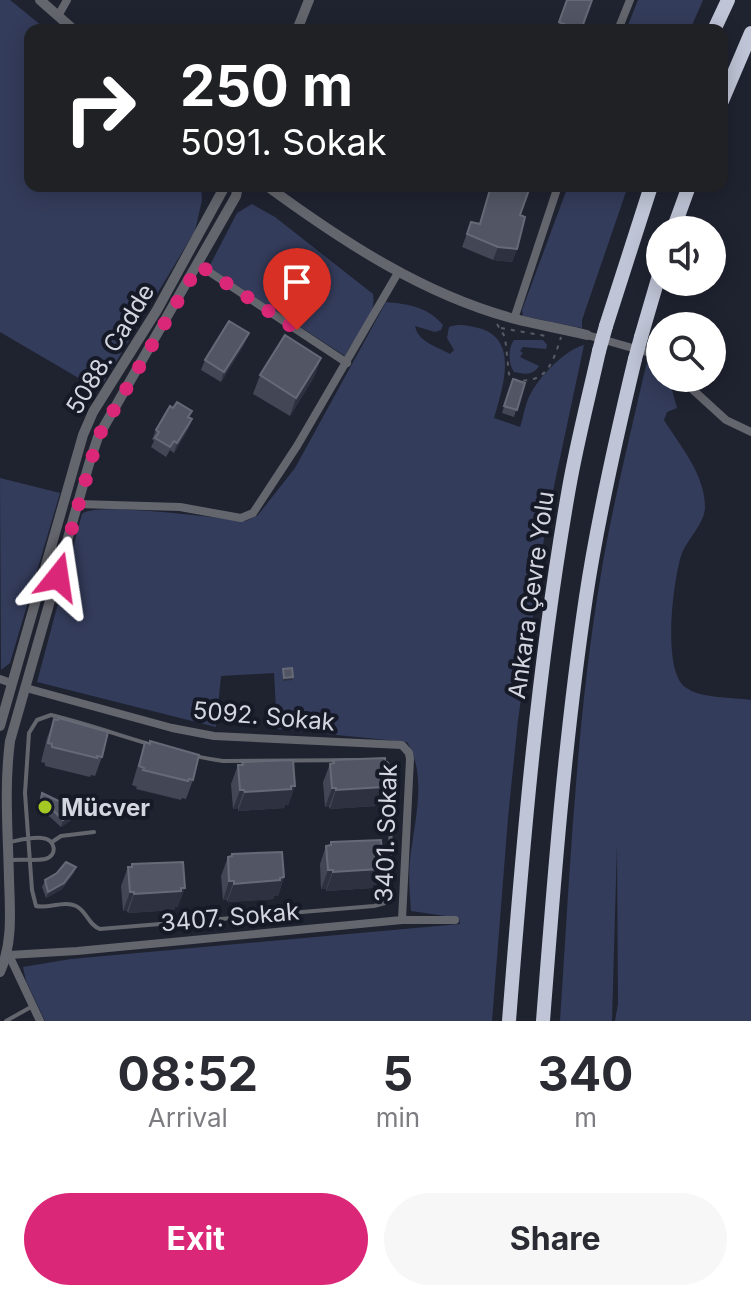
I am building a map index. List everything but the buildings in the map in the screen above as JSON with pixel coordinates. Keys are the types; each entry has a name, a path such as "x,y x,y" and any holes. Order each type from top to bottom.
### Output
{"highway":[{"path":"717,24 728,0"},
{"path":"728,87 751,33"},
{"name":"Ankara Çevre Yolu","path":"509,1021 529,774 570,483 599,351 649,192"},
{"path":"678,216 687,192"},
{"path":"543,1021 562,784 586,596 603,497 653,296"}],"street":[{"path":"40,0 67,24"},
{"path":"58,16 67,0"},
{"path":"299,24 309,0"},
{"path":"620,24 630,0"},
{"name":"5088. Cadde","path":"0,726 5,681 88,423 157,310 222,192"},
{"name":"5088. Cadde","path":"0,972 10,921 7,760 98,437 199,265 237,192"},
{"path":"276,192 365,253 474,305 514,319 587,335 646,353"},
{"path":"514,319 556,192"},
{"path":"199,265 347,363"},
{"path":"78,504 180,507 241,518 249,515 257,509 347,363 399,271"},
{"path":"695,392 726,420 751,432"},
{"name":"5092. Sokak","path":"26,688 172,728 214,736 398,744 406,748"},
{"name":"3401. Sokak","path":"402,920 410,759 406,748"},
{"name":"3407. Sokak","path":"5,952 77,951 402,920 455,920"},
{"path":"5,952 40,1021"}],"lane":[{"path":"42,717 65,718 170,751 203,758 223,761 369,760 387,763 392,775 389,897 385,903 374,906 100,929 94,927 80,907 73,904 36,906 30,859 25,793 29,733 42,717"},
{"path":"52,842 61,836 94,832"},
{"path":"8,842 44,838 52,842 54,850 50,857 9,860"},
{"path":"6,1021 33,1006"}],"path":[{"path":"494,321 505,337 511,379 532,382 548,368 561,336 538,336 500,327"}],"shaded area":[{"path":"0,0 10,0 40,24 24,24 24,192 201,192 202,200 195,231 99,390 0,332"},
{"path":"638,0 703,0 693,24 628,24"},
{"path":"566,192 626,192 582,320 582,328 523,316 522,310"},
{"path":"252,204 275,217 373,294 369,319 345,356 209,267 237,213"},
{"path":"386,302 431,314 443,325 441,330 435,332 415,326 417,331 428,343 450,354 454,350 447,338 452,326 474,327 489,332 498,340 505,364 494,418 520,427 526,405 543,376 568,353 584,345 546,524 518,720 492,1021 45,1021 26,981 23,967 71,959 460,924 459,918 411,911 409,866 418,785 417,770 407,742 277,729 274,673 221,676 216,727 37,682 82,514 110,509 246,521 258,515 295,468"},
{"path":"514,340 543,340 547,345 546,349 523,347 520,351 523,353 520,357 539,366 531,373 514,372 510,356"},
{"path":"646,365 646,392 673,392 677,408 667,412 664,420 690,461 704,495 704,513 681,556 675,585 671,625 678,678 685,687 699,694 751,700 751,1021 615,1021 618,1004 617,844 612,1021 560,1021 585,685 611,520"},
{"path":"0,478 60,493 10,663 1,670"}],"place":[{"name":"Mücver","path":"45,807"}],"route":[{"path":"58,577 98,437 199,265 297,330"}]}
